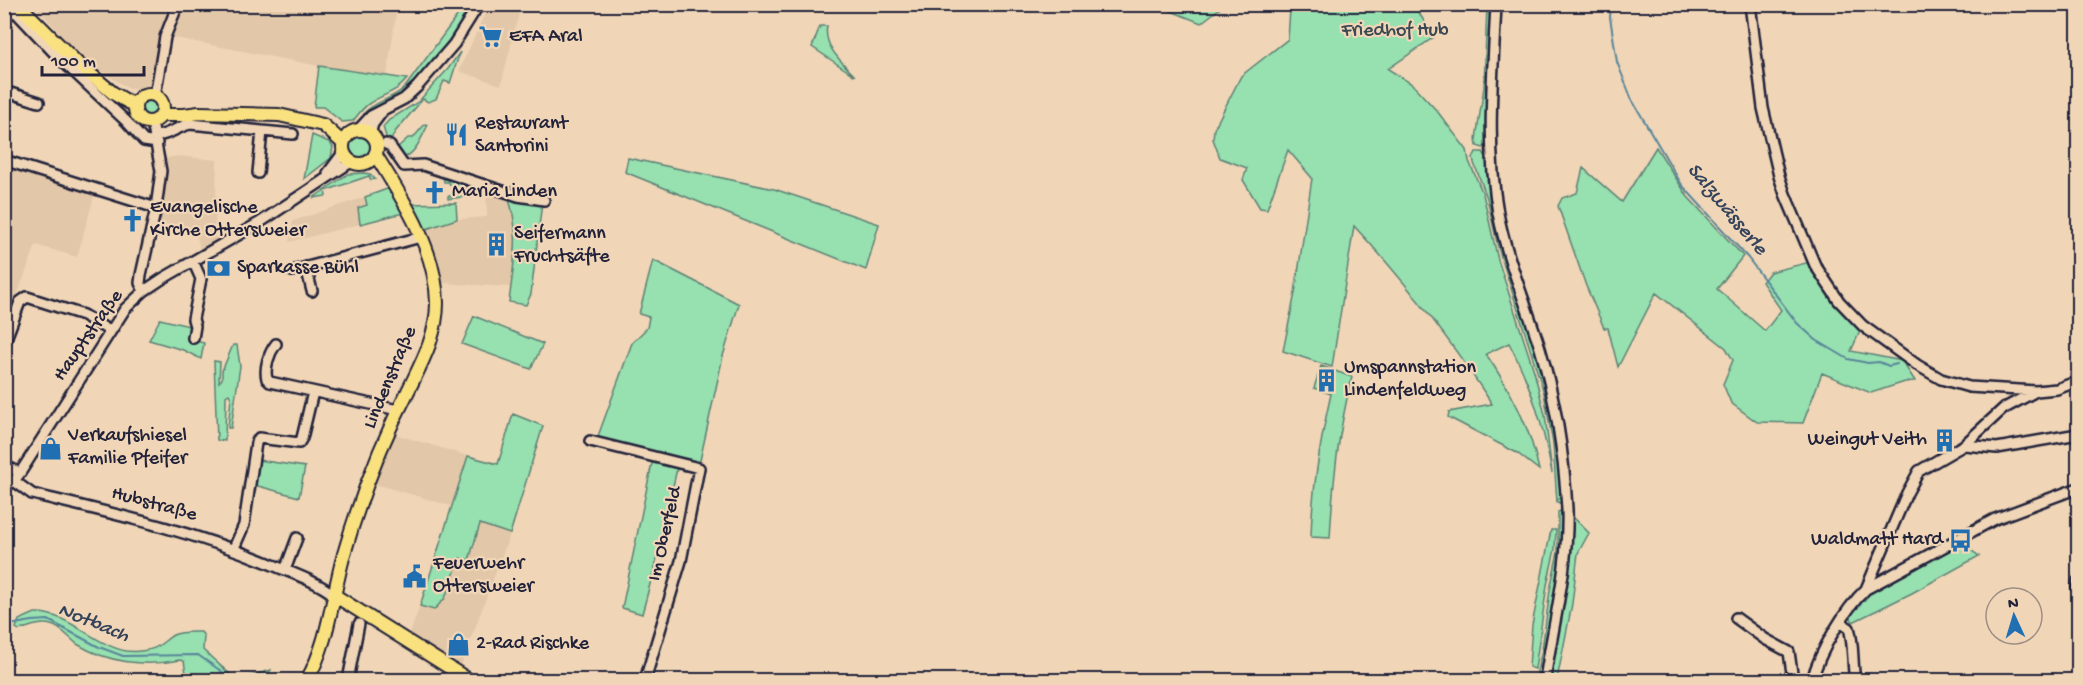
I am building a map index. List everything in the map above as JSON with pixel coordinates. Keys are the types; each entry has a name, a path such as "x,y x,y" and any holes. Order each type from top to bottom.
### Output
{"main road":[{"path":"26,4 58,44"},
{"path":"13,6 113,93 138,101"},
{"path":"158,109 148,94 138,101 135,111 141,120 158,109 199,113 279,115 323,125 352,143 356,164 371,158"},
{"name":"Lindenstraße","path":"310,679 324,639 356,517 398,410 426,354 436,319 436,288 432,267 421,237 391,178 371,158 376,144 352,143"},
{"path":"338,581 352,606"},
{"name":"Hubstraße","path":"334,595 469,681"}],"street":[{"path":"144,291 141,275 156,208 161,171 156,140 165,37 178,4"},
{"name":"Hauptstraße","path":"4,487 14,481 20,473 125,309 144,291 273,215 324,178 352,143 374,124 383,110 404,99 417,87 454,44 479,4"},
{"path":"1496,4 1491,119 1494,185 1506,245 1551,388 1558,420 1564,478 1567,539 1545,681"},
{"path":"1750,4 1763,108 1785,194 1815,265 1839,301 1863,326 1941,380 1969,387 2036,391 2057,389 2079,381"},
{"path":"4,19 13,6 144,141 156,140 190,124 293,134"},
{"path":"4,90 39,102"},
{"path":"258,173 262,131"},
{"path":"386,144 390,146 404,166 423,165 518,196 544,200"},
{"path":"4,160 156,208"},
{"path":"292,271 421,237"},
{"path":"193,338 195,326 193,319 201,279 194,261"},
{"path":"306,267 312,291"},
{"path":"4,344 20,302 27,297 82,315 110,331"},
{"path":"276,344 270,352 265,375 267,379 313,392 398,410"},
{"path":"1866,589 1906,493 1919,471 1964,445 2003,409 2036,391"},
{"path":"234,548 244,525 256,443 259,438 299,442 302,438 313,392"},
{"path":"1964,445 1996,448 2079,434"},
{"name":"Im Oberfeld","path":"590,441 699,468 681,561 645,681"},
{"path":"4,465 20,473"},
{"name":"Hubstraße","path":"14,481 32,494 176,529 234,548 309,580 334,595"},
{"path":"1812,681 1820,659 1840,622 1858,596 1866,589 1995,519 2079,488"},
{"path":"285,570 297,538"},
{"path":"2079,581 2077,586 2079,592"},
{"path":"1736,618 1765,639 1790,652 1793,681"},
{"path":"1840,622 1849,628 1855,681"},
{"path":"348,681 359,624"}],"shaded area":[{"path":"370,4 397,8 387,76 319,66 170,37 174,12 161,34 151,83 144,89 129,88 95,68 71,46 35,5"},
{"path":"495,5 521,5 501,85 459,71 487,9"},
{"path":"177,156 217,160 215,236 218,243 201,253 196,233 156,223 165,177 164,159"},
{"path":"4,165 95,193 77,257 36,245 14,303 5,299"},
{"path":"486,188 507,195 513,210 516,244 510,287 440,283 423,230 460,219 487,217"},
{"path":"365,197 367,204 358,208 360,224 289,242 293,221"},
{"path":"391,433 468,456 451,506 372,483"},
{"path":"480,524 510,534 459,671 408,639 420,606 434,610 445,598 460,558 469,560"}],"green space":[{"path":"1224,4 1201,23 1156,5"},
{"path":"465,5 472,5 429,68 409,90 365,118 364,113 374,105 406,86"},
{"name":"Friedhof Hub","path":"1288,5 1414,5 1434,37 1388,69 1412,84 1437,111 1467,150 1469,161 1483,194 1498,260 1534,371 1545,415 1552,473 1536,406 1509,343 1486,354 1504,382 1525,424 1539,470 1517,453 1448,417 1449,412 1492,404 1427,312 1354,226 1332,367 1283,351 1295,293 1312,178 1288,150 1267,209 1260,208 1243,180 1247,168 1220,158 1213,139 1214,129 1241,76 1288,39 1290,9"},
{"path":"1487,5 1492,5 1487,144 1483,148 1477,146 1476,139 1484,87"},
{"path":"820,26 827,26 828,41 831,47 839,60 855,76 812,47"},
{"path":"460,52 450,83 444,81 436,99 428,102 423,99 391,140 387,140 383,127 389,120 418,102"},
{"path":"319,66 407,79 394,90 367,105 353,121 342,122 323,107 314,107"},
{"path":"149,98 156,101 159,108 156,115 149,118 142,115 139,108 142,101"},
{"path":"425,124 428,125 418,144 405,157 398,147 408,138 413,138"},
{"path":"312,135 329,142 333,147 331,158 304,179"},
{"path":"360,135 369,139 373,148 369,157 360,161 351,157 347,148 351,139"},
{"path":"1656,147 1688,197 1743,256 1717,289 1765,331 1781,310 1762,282 1770,272 1810,262 1826,290 1862,327 1851,351 1902,361 1915,381 1871,393 1822,373 1803,423 1757,422 1731,403 1723,384 1733,360 1726,348 1656,293 1618,367 1608,328 1604,328 1586,286 1558,206 1562,198 1577,193 1583,168 1622,202"},
{"path":"1476,152 1483,152 1487,159 1492,203 1511,277 1551,405 1562,504 1557,502 1553,444 1544,393 1498,247 1487,198 1474,163 1473,158"},
{"path":"628,158 774,189 879,224 866,270 625,172"},
{"path":"348,174 370,174 375,179 371,180 369,176 325,191 326,196 313,198"},
{"path":"443,176 456,179 469,191 469,196 448,199 448,196 456,192 455,187 449,182 444,182"},
{"path":"390,188 403,213 360,224 358,208 367,205 365,197"},
{"path":"507,195 542,202 531,294 526,305 509,302 515,235 512,208"},
{"path":"456,203 457,219 423,230 409,204"},
{"path":"653,260 739,304 723,356 699,465 597,439 632,343 647,328 649,317 639,314"},
{"path":"474,316 543,344 531,369 462,344"},
{"path":"160,319 189,326 187,339 204,343 201,359 183,350 149,340"},
{"path":"233,345 237,345 240,366 231,428 228,428 231,398 229,394 226,396 225,441 217,440 214,361 220,362 219,382"},
{"path":"1321,366 1352,377 1337,457 1330,538 1311,537 1317,465 1331,394 1314,388"},
{"path":"513,414 543,426 510,534 480,524 469,560 460,558 445,598 434,610 420,606 468,456 498,464"},
{"path":"653,458 678,464 642,614 622,608"},
{"path":"258,460 305,467 299,497 254,485"},
{"path":"1558,512 1563,514 1561,553 1541,680 1535,680 1558,552"},
{"path":"1569,513 1589,533 1578,553 1572,604 1557,680 1549,680 1566,576"},
{"path":"1551,530 1556,530 1555,549 1547,585 1535,669 1529,667 1532,625"},
{"path":"1961,543 1979,556 1853,622 1850,616 1862,598 1871,591"},
{"path":"35,613 59,618 114,648 126,651 151,649 173,635 201,632 204,636 203,650 231,675 241,678 271,670 267,675 256,680 220,680 216,677 197,677 186,673 184,661 180,660 140,663 101,656 77,644 55,626 43,624 19,630 16,628 19,620"}],"waterway":[{"name":"Salzwässerle","path":"1611,4 1610,17 1617,62 1632,100 1682,185 1748,258 1797,323 1816,340 1848,359 1868,363 1879,362 1889,366 1897,364"},
{"name":"Notbach","path":"4,626 48,620 99,647 123,656 198,655 234,680"},
{"name":"Notbach","path":"237,680 272,675 292,680"}],"place":[{"name":"EFA Aral","path":"491,37"},
{"name":"Restaurant Santorini","path":"457,135"},
{"name":"Maria Linden","path":"434,192"},
{"name":"Evangelische Kirche Ottersweier","path":"132,220"},
{"name":"Seifermann Fruchtsäfte","path":"496,245"},
{"name":"Sparkasse Bühl","path":"219,268"},
{"name":"Umspannstation Lindenfeldweg","path":"1326,380"},
{"name":"Weingut Veith","path":"1945,440"},
{"name":"Verkaufshiesel Familie Pfeifer","path":"50,448"},
{"name":"Waldmatt Hard","path":"1961,540"},
{"name":"Feuerwehr Ottersweier","path":"415,576"},
{"name":"2-Rad Rischke","path":"458,644"}]}
